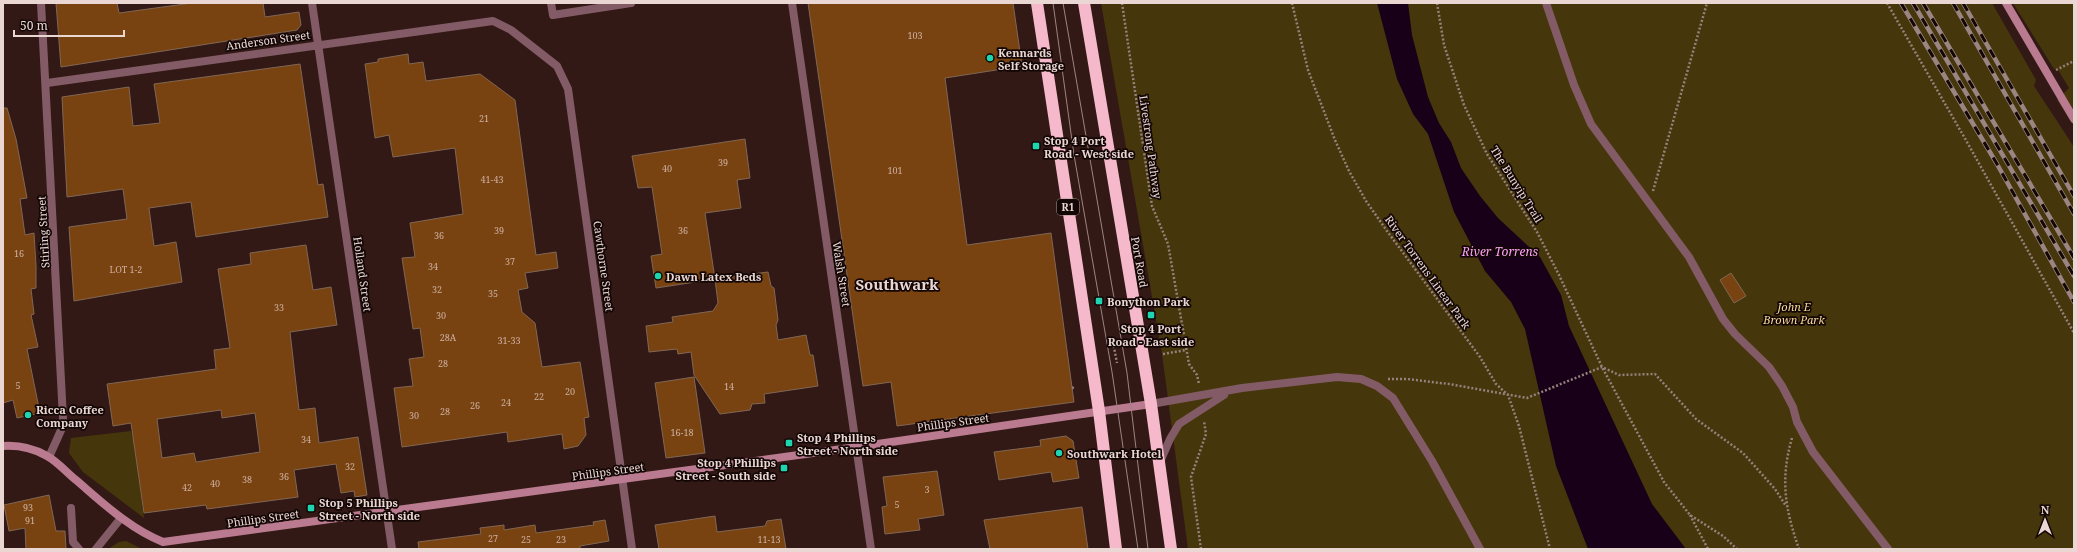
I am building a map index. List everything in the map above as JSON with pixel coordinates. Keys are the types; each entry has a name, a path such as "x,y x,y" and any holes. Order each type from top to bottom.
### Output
{"highway":[{"name":"R1","path":"1037,3 1099,411 1116,549"},
{"name":"Port Road","path":"1084,3 1151,404 1171,549"}],"street":[{"name":"Stirling Street","path":"41,3 47,83 63,418 62,428 49,457"},
{"name":"Holland Street","path":"312,3 392,549"},
{"path":"551,3 553,15 631,3"},
{"name":"Walsh Street","path":"792,3 871,549"},
{"path":"1546,3 1574,85 1592,124 1650,201 1689,257 1722,319 1735,334 1769,366 1793,407 1797,422 1813,452 1888,549"},
{"path":"2006,3 2074,119"},
{"name":"Anderson Street","path":"47,83 318,44 493,21"},
{"name":"Cawthorne Street","path":"493,21 511,30 557,66 568,89 632,549"},
{"path":"1151,404 1337,376 1361,379 1377,386 1393,398 1432,461 1480,549"},
{"path":"1160,463 1170,439 1181,423 1224,395 1250,388"},
{"name":"Phillips Street","path":"3,446 16,445 32,449 49,457 121,518 163,546 1151,404"},
{"path":"71,508 73,542 79,549"},
{"path":"96,549 121,518"}],"path":[{"name":"Livestrong Pathway","path":"1122,3 1152,206 1168,244 1189,364 1198,375 1198,383"},
{"name":"River Torrens Linear Park","path":"1292,3 1308,70 1349,171 1366,201 1480,357 1496,384 1508,396 1518,426 1550,549"},
{"name":"The Bunyip Trail","path":"1436,3 1444,45 1464,104 1488,154 1548,254 1602,366 1664,482 1690,515"},
{"path":"1650,201 1707,3"},
{"path":"1887,3 2074,333"},
{"path":"2047,75 2074,61"},
{"path":"1113,342 1117,363"},
{"path":"1163,354 1186,350"},
{"path":"1377,386 1385,379 1407,379 1449,384 1508,396 1527,398 1602,366 1619,375 1655,374 1696,419 1743,453 1775,489 1786,506"},
{"path":"1201,549 1191,476 1206,434 1204,419"},
{"path":"1797,422 1785,470 1786,506 1799,549"},
{"path":"1690,515 1708,549"},
{"path":"1690,515 1723,536 1736,549"}],"green space":[{"name":"John E Brown Park","path":"1101,3 1992,3 2036,80 2034,86 2074,147 2074,549 1188,549 1162,354"},
{"path":"2013,3 2074,3 2074,126 2057,100 2069,88 2057,68 2054,69"},
{"path":"131,431 134,442 144,518 83,472 69,453 71,438"},
{"path":"126,541 142,549 108,549 119,542"}],"water":[{"name":"River Torrens","path":"1377,3 1408,3 1412,35 1428,97 1439,123 1451,142 1461,168 1480,196 1498,218 1540,257 1561,295 1569,326 1652,504 1686,549 1588,549 1556,466 1525,329 1511,302 1485,271 1454,212 1428,134 1413,114 1397,79"}],"building":[{"path":"56,3 117,3 119,13 192,3 263,3 265,17 299,12 301,25 297,30 61,67"},
{"path":"808,3 1013,3 1022,66 945,78 967,245 1051,233 1074,402 897,426 891,382 863,386"},
{"path":"408,54 409,64 423,62 426,81 480,74 515,100 536,255 556,252 558,268 525,273 528,288 518,290 522,312 535,323 542,367 580,362 589,417 584,418 586,435 578,446 564,449 562,434 508,442 507,432 402,447 394,388 413,386 409,359 424,357 420,328 413,329 402,258 415,257 410,223 463,214 455,148 393,157 389,135 375,138 365,64 378,62 378,59"},
{"path":"300,64 318,185 323,184 328,217 196,237 191,202 149,208 154,246 176,242 182,282 74,301 69,227 127,219 123,189 67,197 62,97 129,87 133,126 160,123 154,84"},
{"path":"3,108 7,108 16,139 27,198 20,199 25,235 34,233 36,266 36,288 31,289 34,314 31,315 38,347 27,349 40,413 17,418 13,400 3,403"},
{"path":"745,139 750,178 737,180 741,208 705,213 715,279 656,288 651,256 662,254 652,187 638,188 632,156"},
{"path":"306,245 313,290 331,287 337,325 290,332 299,410 315,408 319,443 358,437 367,495 355,497 354,491 341,493 336,464 294,470 298,497 207,509 206,505 144,513 131,423 113,426 107,384 216,369 214,350 230,348 218,269 251,264 250,253","holes":["221,410 222,418 255,413 260,452 196,462 194,453 162,458 157,419"]},
{"path":"768,272 771,286 774,288 778,320 776,325 778,340 806,335 810,355 813,355 818,386 764,394 765,403 752,404 750,410 720,414 694,375 691,352 678,354 677,349 649,352 646,326 673,322 672,317 713,311 718,303 715,279"},
{"path":"1731,273 1746,296 1734,303 1720,280"},
{"path":"694,377 705,453 666,458 655,383"},
{"path":"1066,436 1073,441 1079,478 1053,482 1051,472 999,480 994,452 1041,446 1040,440"},
{"path":"937,471 944,515 918,519 920,530 885,534 882,507 887,506 883,477"},
{"path":"49,495 56,531 65,531 66,549 26,549 25,528 9,531 4,505"},
{"path":"1082,507 1088,549 990,549 984,520"},
{"path":"715,516 717,532 765,526 767,521 781,519 786,549 659,549 655,525"},
{"path":"605,520 609,541 580,546 580,549 419,549 418,542 481,534 480,528 504,525 504,530 535,525 536,533 594,525 593,522"}],"tram line":[{"path":"1053,3 1074,155 1112,372 1138,549"},
{"path":"1063,3 1127,373 1148,549"}],"railway":[{"path":"1901,3 1997,164 2074,302"},
{"path":"1913,3 2074,276"},
{"path":"1923,3 2074,258"},
{"path":"1953,3 2074,214"},
{"path":"1963,3 2074,196"}],"place":[{"name":"Kennards Self Storage","path":"990,58"},
{"name":"Stop 4 Port Road - West side","path":"1036,146"},
{"name":"Dawn Latex Beds","path":"658,276"},
{"name":"Bonython Park","path":"1099,301"},
{"name":"Stop 4 Port Road - East side","path":"1151,315"},
{"name":"Ricca Coffee Company","path":"28,415"},
{"name":"Stop 4 Phillips Street - North side","path":"789,443"},
{"name":"Southwark Hotel","path":"1059,453"},
{"name":"Stop 4 Phillips Street - South side","path":"784,468"},
{"name":"Stop 5 Phillips Street - North side","path":"311,508"}],"district":[{"name":"Southwark","path":"897,284"}]}
